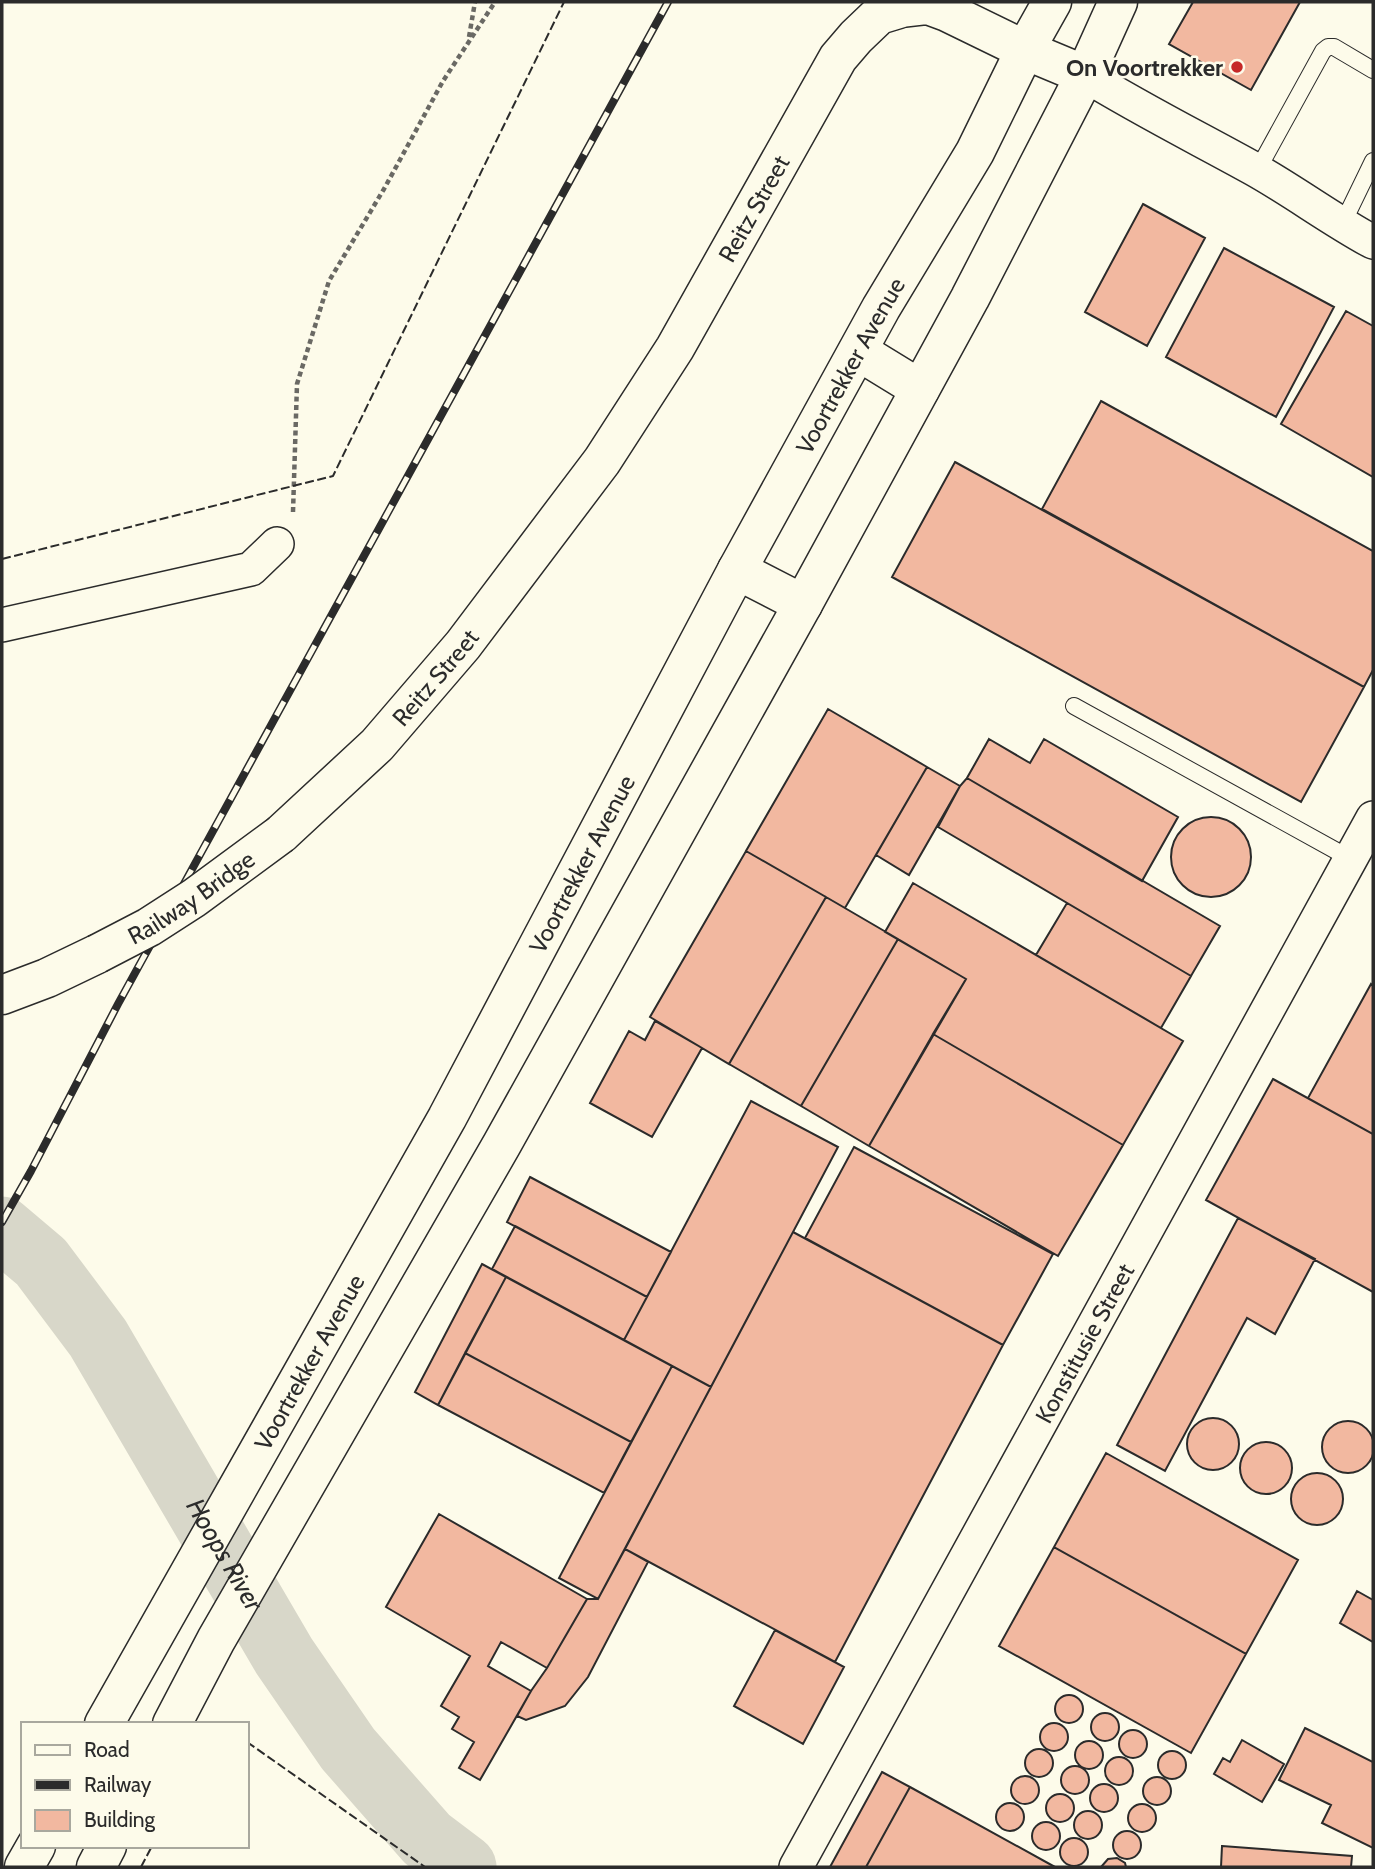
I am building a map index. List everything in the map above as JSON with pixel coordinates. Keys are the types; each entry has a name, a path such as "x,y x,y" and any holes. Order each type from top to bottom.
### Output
{"main road":[{"name":"Voortrekker Avenue","path":"105,1722 447,1118 737,570 881,308 975,152 1052,2"},
{"path":"173,1722 216,1640 502,1144 803,604 920,390 1085,75 1118,2"},
{"name":"Reitz Street","path":"281,834 377,745 412,705 463,645 601,461 675,348 838,58 879,15 902,8 928,5 1085,75"},
{"path":"858,351 920,390"},
{"path":"737,570 803,604"},
{"name":"Railway Bridge","path":"2,995 47,978 149,926 194,898 281,834"},
{"path":"447,1118 502,1144"},
{"path":"24,1867 35,1848"}],"street":[{"name":"Reitz Street","path":"1085,75 1257,171 1373,242"},
{"path":"2,625 251,569 277,544"},
{"name":"Konstitusie Street","path":"796,1867 1373,817"}],"lane":[{"path":"1257,171 1323,51 1334,47 1373,70"},
{"path":"1342,225 1373,161"},
{"path":"1074,706 1350,859"}],"path":[{"path":"469,41 475,2"},
{"path":"277,544 292,520 297,384 329,281 384,189 443,81 495,2"}],"building":[{"name":"On Voortrekker","path":"1193,2 1300,2 1251,90 1169,44"},
{"path":"1143,204 1205,238 1147,346 1085,312"},
{"path":"1224,248 1334,307 1276,417 1166,357"},
{"path":"1346,311 1373,326 1373,477 1281,424"},
{"path":"1101,401 1373,551 1373,670 1364,687 1042,509"},
{"path":"955,462 1364,687 1301,802 892,577"},
{"path":"828,709 927,767 845,908 746,851"},
{"path":"989,739 1030,763 1044,739 1178,817 1142,881 967,778"},
{"path":"927,767 960,786 909,875 876,855"},
{"path":"967,778 1220,926 1191,976 938,827"},
{"path":"1211,817 1226,820 1239,829 1248,842 1251,857 1248,872 1239,885 1226,894 1211,897 1196,894 1183,885 1174,872 1171,857 1174,842 1183,829 1196,820"},
{"path":"746,851 826,897 729,1064 650,1017"},
{"path":"913,883 1183,1041 1123,1145 933,1034 966,979 885,932"},
{"path":"826,897 898,939 801,1106 729,1064"},
{"path":"1067,903 1191,976 1161,1028 1036,955"},
{"path":"898,939 966,979 869,1146 801,1106"},
{"path":"1371,984 1373,986 1373,1134 1308,1098"},
{"path":"655,1021 702,1048 652,1137 590,1103 629,1031 645,1040"},
{"path":"933,1034 1123,1145 1058,1256 869,1146"},
{"path":"1273,1079 1373,1134 1373,1292 1206,1200"},
{"path":"751,1101 838,1147 711,1387 624,1340"},
{"path":"854,1147 1053,1254 1003,1345 805,1238"},
{"path":"530,1177 671,1252 647,1297 507,1222"},
{"path":"1238,1218 1315,1259 1275,1334 1247,1318 1165,1471 1117,1445"},
{"path":"515,1226 647,1297 624,1340 492,1269"},
{"path":"793,1232 1003,1345 835,1662 625,1549"},
{"path":"482,1264 506,1277 438,1405 415,1392"},
{"path":"506,1277 672,1366 631,1442 465,1353"},
{"path":"465,1353 631,1442 604,1493 438,1405"},
{"path":"672,1366 711,1387 598,1599 559,1578"},
{"path":"1213,1418 1223,1420 1231,1426 1237,1434 1237,1454 1231,1462 1223,1468 1213,1470 1203,1468 1195,1462 1189,1454 1187,1444 1189,1434 1195,1426 1203,1420"},
{"path":"1348,1421 1358,1423 1366,1429 1372,1437 1372,1457 1366,1465 1358,1471 1348,1473 1338,1471 1330,1465 1324,1457 1322,1447 1324,1437 1330,1429 1338,1423"},
{"path":"1266,1442 1276,1444 1284,1450 1290,1458 1290,1478 1284,1486 1276,1492 1266,1494 1256,1492 1248,1486 1242,1478 1240,1468 1242,1458 1248,1450 1256,1444"},
{"path":"1106,1453 1298,1560 1246,1654 1054,1547"},
{"path":"1317,1473 1327,1475 1335,1481 1341,1489 1341,1509 1335,1517 1327,1523 1317,1525 1307,1523 1299,1517 1293,1509 1291,1499 1293,1489 1299,1481 1307,1475"},
{"path":"439,1514 587,1599 547,1668 501,1642 488,1666 531,1691 480,1780 459,1768 474,1742 452,1729 459,1717 441,1706 470,1656 386,1607"},
{"path":"1054,1547 1246,1654 1191,1753 999,1646"},
{"path":"625,1549 648,1562 588,1677 565,1706 526,1720 517,1716 587,1599 598,1599"},
{"path":"1357,1591 1373,1600 1373,1642 1340,1623"},
{"path":"775,1630 844,1667 803,1744 734,1706"},
{"path":"1069,1695 1079,1699 1083,1709 1079,1719 1069,1723 1059,1719 1055,1709 1059,1699"},
{"path":"1105,1713 1115,1717 1119,1727 1115,1737 1105,1741 1095,1737 1091,1727 1095,1717"},
{"path":"1054,1723 1064,1727 1068,1737 1064,1747 1054,1751 1044,1747 1040,1737 1044,1727"},
{"path":"1305,1728 1373,1762 1373,1848 1322,1823 1331,1805 1279,1780"},
{"path":"1133,1730 1143,1734 1147,1744 1143,1754 1133,1758 1123,1754 1119,1744 1123,1734"},
{"path":"1242,1740 1284,1764 1262,1802 1214,1774 1223,1758 1230,1762"},
{"path":"1089,1741 1099,1745 1103,1755 1099,1765 1089,1769 1079,1765 1075,1755 1079,1745"},
{"path":"1039,1749 1049,1753 1053,1763 1049,1773 1039,1777 1029,1773 1025,1763 1029,1753"},
{"path":"1172,1751 1182,1755 1186,1765 1182,1775 1172,1779 1162,1775 1158,1765 1162,1755"},
{"path":"1119,1757 1129,1761 1133,1771 1129,1781 1119,1785 1109,1781 1105,1771 1109,1761"},
{"path":"1075,1766 1085,1770 1089,1780 1085,1790 1075,1794 1065,1790 1061,1780 1065,1770"},
{"path":"882,1772 910,1787 866,1867 830,1867"},
{"path":"1025,1776 1035,1780 1039,1790 1035,1800 1025,1804 1015,1800 1011,1790 1015,1780"},
{"path":"1157,1777 1167,1781 1171,1791 1167,1801 1157,1805 1147,1801 1143,1791 1147,1781"},
{"path":"1104,1784 1114,1788 1118,1798 1114,1808 1104,1812 1094,1808 1090,1798 1094,1788"},
{"path":"910,1787 1055,1867 866,1867"},
{"path":"1060,1794 1070,1798 1074,1808 1070,1818 1060,1822 1050,1818 1046,1808 1050,1798"},
{"path":"1010,1803 1020,1807 1024,1817 1020,1827 1010,1831 1000,1827 996,1817 1000,1807"},
{"path":"1142,1804 1152,1808 1156,1818 1152,1828 1142,1832 1132,1828 1128,1818 1132,1808"},
{"path":"1088,1811 1098,1815 1102,1825 1098,1835 1088,1839 1078,1835 1074,1825 1078,1815"},
{"path":"1046,1822 1056,1826 1060,1836 1056,1846 1046,1850 1036,1846 1032,1836 1036,1826"},
{"path":"1127,1831 1137,1835 1141,1845 1137,1855 1127,1859 1117,1855 1113,1845 1117,1835"},
{"path":"1074,1838 1084,1842 1088,1852 1084,1862 1074,1866 1064,1862 1060,1852 1064,1842"},
{"path":"1222,1846 1352,1856 1351,1867 1221,1867"},
{"path":"1117,1858 1125,1863 1126,1867 1101,1867 1108,1859"}],"waterway":[{"name":"Hoops River","path":"2,1229 41,1262 98,1338 284,1656 348,1749 427,1839 464,1867"}],"railway":[{"path":"2,1222 118,1004 668,2"}],"fence":[{"path":"2,559 333,476 564,2"},
{"path":"248,1743 425,1867"},
{"path":"141,1867 151,1848"}],"place":[{"name":"On Voortrekker","path":"1237,67"}]}
